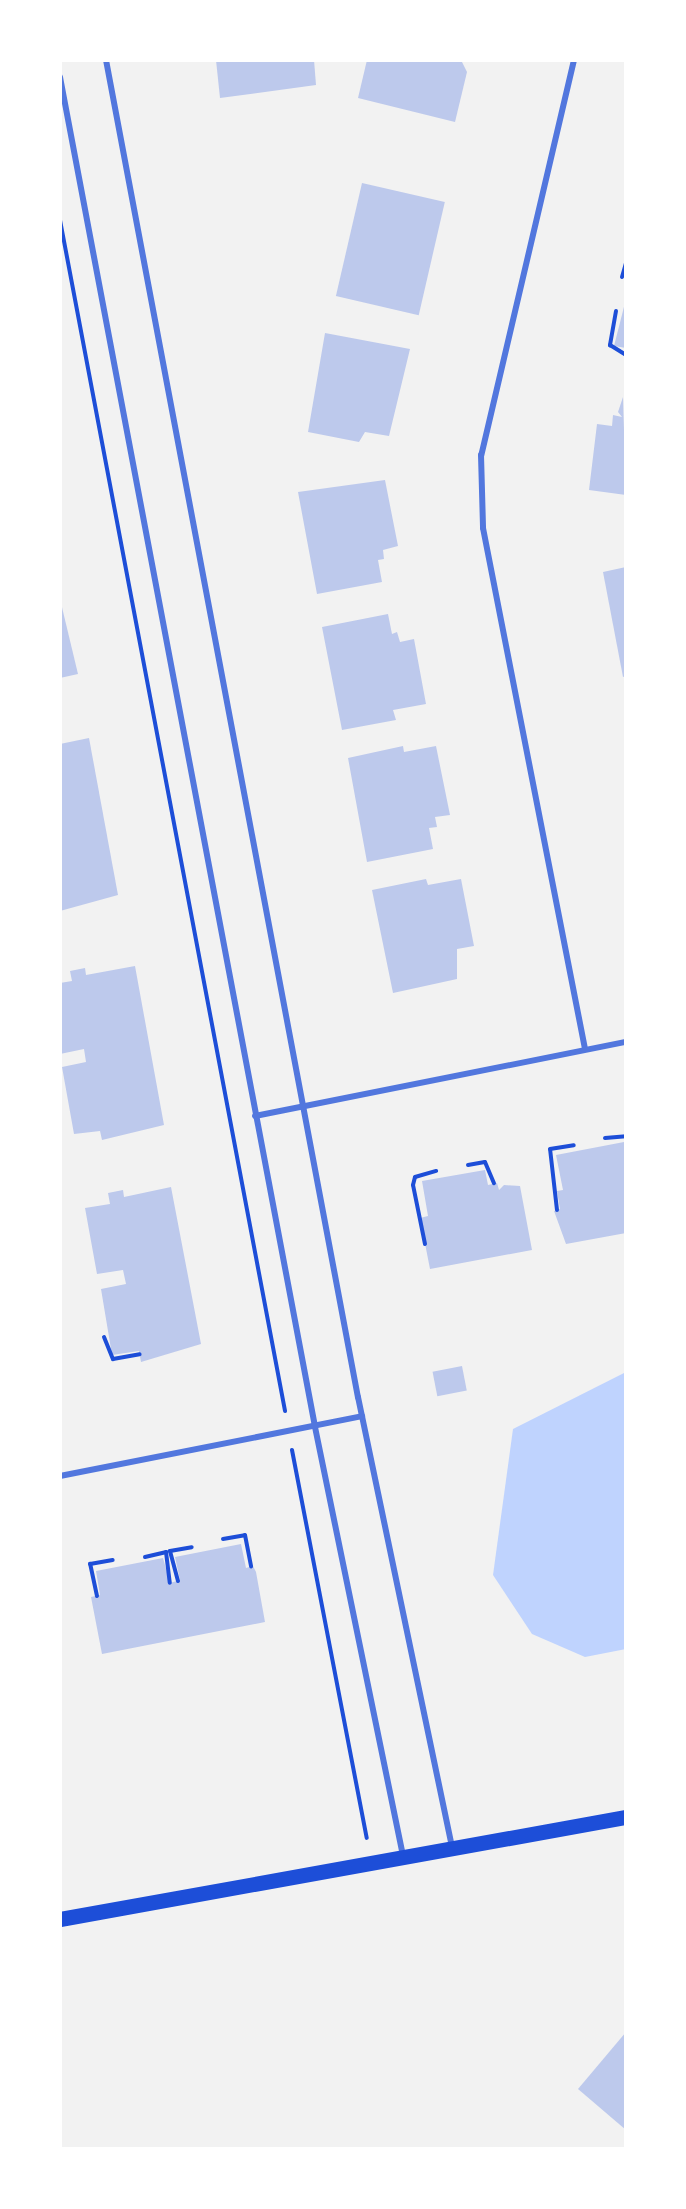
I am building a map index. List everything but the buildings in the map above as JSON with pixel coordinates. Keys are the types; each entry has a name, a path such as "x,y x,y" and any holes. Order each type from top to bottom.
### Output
{"main road":[{"path":"60,1919 626,1817"}],"street":[{"path":"106,60 362,1416 452,1849"},
{"path":"574,60 481,455 483,528 585,1049"},
{"path":"60,77 315,1427 404,1858"},
{"path":"255,1116 626,1042"},
{"path":"60,1476 362,1416"}],"path":[{"path":"60,220 280,1387"},
{"path":"622,277 626,263"},
{"path":"616,310 609,345 626,355"},
{"path":"605,1138 626,1136"},
{"path":"557,1210 550,1149 574,1145"},
{"path":"468,1165 485,1162 494,1183"},
{"path":"425,1244 412,1185 415,1177 436,1171"},
{"path":"104,1338 113,1359 140,1354"},
{"path":"298,1479 371,1863"},
{"path":"223,1539 245,1535 251,1566"},
{"path":"178,1581 170,1551 192,1547"},
{"path":"145,1557 166,1552 170,1583"},
{"path":"97,1596 90,1564 113,1560"}],"water":[{"path":"626,1372 626,1649 585,1657 532,1634 493,1575 513,1429"}]}
